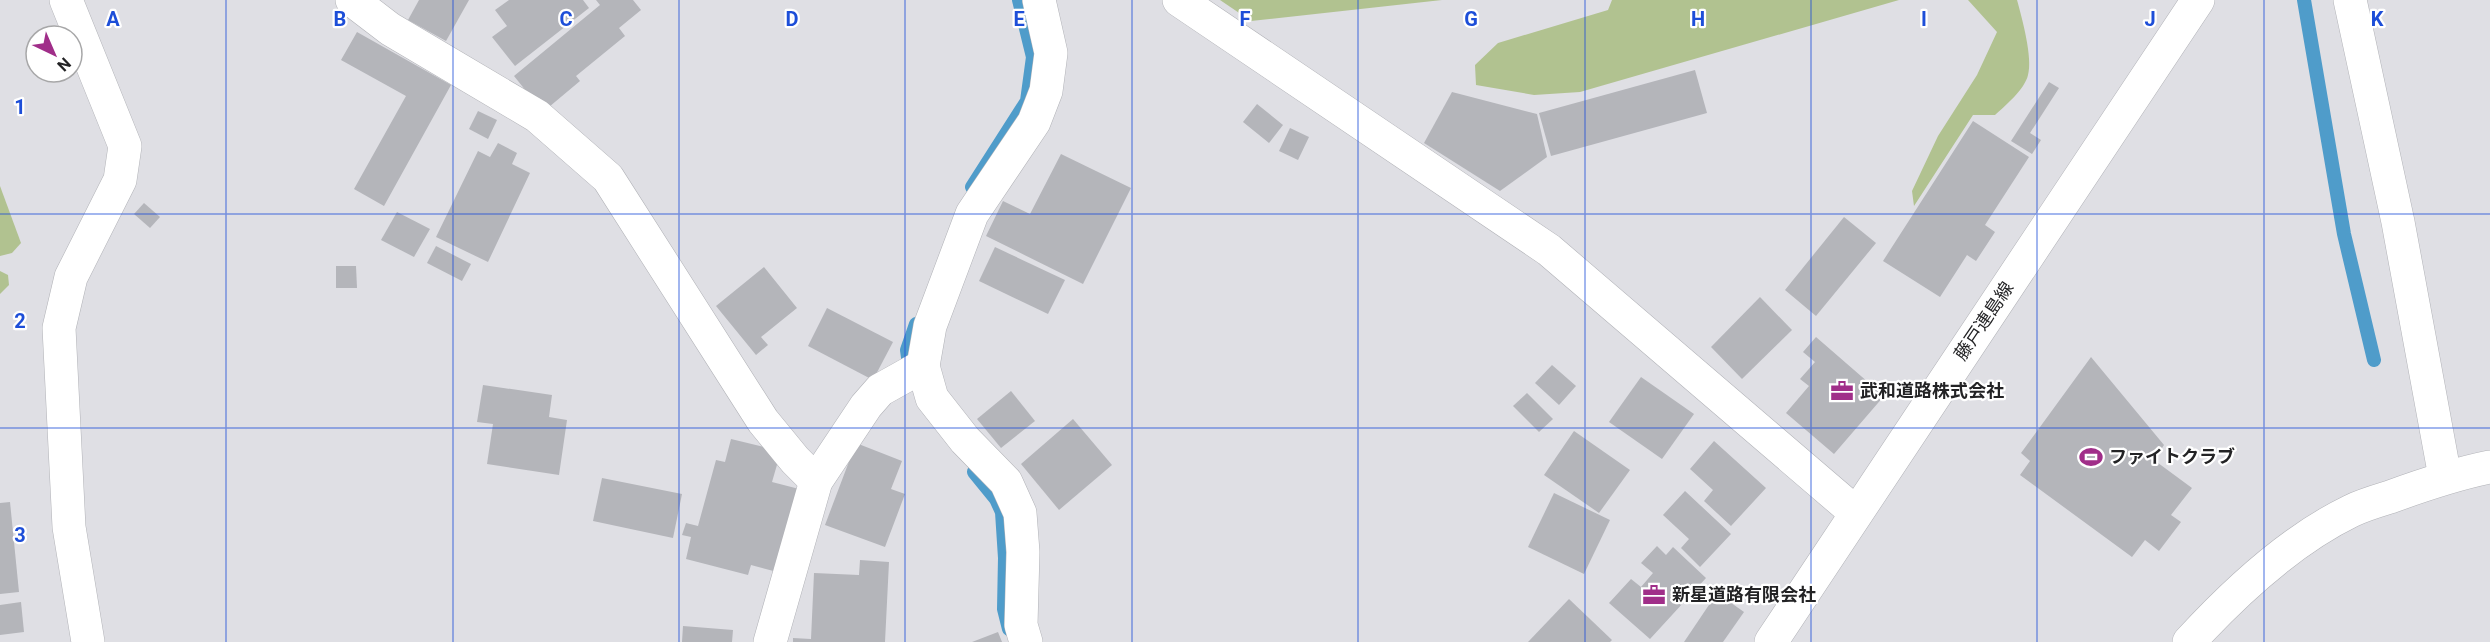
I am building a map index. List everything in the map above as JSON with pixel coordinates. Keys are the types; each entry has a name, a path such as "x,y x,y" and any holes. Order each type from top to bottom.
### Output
{"street":[{"path":"66,0 125,147 120,180 71,277 59,328 69,527 88,642"},
{"path":"352,0 390,29 537,116 608,178 763,421 795,460 816,481"},
{"path":"770,642 816,481 866,406 880,390 912,371 972,214 1034,122 1046,91 1051,53 1039,0"},
{"path":"1179,0 1549,250 1856,513"},
{"name":"藤戸連島線","path":"1771,642 2198,0"},
{"path":"2350,0 2398,222 2445,477"},
{"path":"912,371 965,440 1006,482 1020,513 1023,552 1021,625 1026,642"},
{"path":"2189,642 2221,607 2307,538 2351,511 2445,477 2490,467"}],"green space":[{"path":"1220,0 1442,0 1251,21"},
{"path":"1612,0 1899,0 1580,92 1534,95 1476,85 1475,65 1498,43 1608,10"},
{"path":"1968,0 2017,0 2028,49 2028,75 2019,91 1995,115 1973,115 1914,206 1912,191 1938,136 1977,75 1997,32"},
{"path":"0,186 21,243 12,253 0,256"},
{"path":"0,271 8,275 9,285 0,294"}],"building":[{"path":"419,0 469,0 446,41 408,20"},
{"path":"509,0 583,0 589,8 515,66 492,37 507,26 495,10"},
{"path":"596,0 633,0 641,10 619,28 625,36 576,76 580,81 543,112 514,76 600,5"},
{"path":"357,32 451,85 384,206 354,189 406,96 341,60"},
{"path":"1695,70 1707,113 1551,156 1539,113"},
{"path":"2049,82 2059,88 2030,133 2041,140 2032,154 2011,141"},
{"path":"1452,92 1537,114 1547,157 1500,191 1424,143"},
{"path":"1257,104 1283,125 1269,143 1243,122"},
{"path":"478,111 497,120 488,139 469,129"},
{"path":"1973,121 2029,157 1985,225 1995,232 1976,261 1967,255 1940,297 1883,261"},
{"path":"1290,128 1309,137 1298,160 1279,151"},
{"path":"498,143 517,153 512,164 530,173 488,262 436,237 478,151 490,157"},
{"path":"1061,154 1131,188 1083,284 986,236 1003,201 1030,214"},
{"path":"144,203 160,217 150,228 134,214"},
{"path":"397,212 430,229 414,257 381,240"},
{"path":"1844,217 1876,243 1816,316 1785,290"},
{"path":"436,246 471,264 462,281 427,263"},
{"path":"995,247 1065,280 1048,314 979,281"},
{"path":"336,266 356,266 357,288 336,288"},
{"path":"764,267 797,308 761,337 768,345 756,355 716,306"},
{"path":"1760,297 1792,330 1742,379 1711,347"},
{"path":"827,308 893,342 873,380 808,346"},
{"name":"武和道路株式会社","path":"1816,337 1884,396 1834,454 1786,413 1809,386 1800,379 1815,362 1803,352"},
{"name":"ファイトクラブ","path":"2091,357 2164,445 2154,460 2192,488 2171,515 2181,522 2159,551 2145,540 2132,557 2020,475 2030,461 2021,453"},
{"path":"1552,365 1576,386 1559,405 1535,383"},
{"path":"1641,377 1694,414 1662,459 1609,422"},
{"path":"483,385 552,395 549,417 567,420 559,475 487,464 493,424 477,422"},
{"path":"1011,391 1035,421 1001,448 977,419"},
{"path":"1527,393 1553,419 1539,432 1513,406"},
{"path":"1073,419 1112,465 1059,510 1021,464"},
{"path":"1574,431 1630,470 1599,513 1544,475"},
{"path":"731,439 781,451 772,482 803,490 781,573 751,565 748,575 686,559 691,537 682,535 686,523 698,526 716,460 725,462"},
{"path":"1714,441 1766,488 1731,526 1704,501 1713,490 1690,469"},
{"path":"856,443 902,461 891,489 905,494 885,547 825,525"},
{"path":"602,478 682,494 673,538 593,521"},
{"path":"1685,491 1731,534 1700,567 1681,548 1689,539 1663,515"},
{"path":"1554,493 1610,520 1584,574 1528,547"},
{"path":"10,502 19,592 0,594 0,503"},
{"name":"新星道路有限会社","path":"1657,546 1666,555 1673,547 1706,578 1650,639 1609,603 1631,579 1641,587 1653,573 1641,563"},
{"path":"860,560 889,562 885,642 793,642 793,638 811,639 814,573 859,575"},
{"path":"1717,593 1744,612 1723,642 1684,642"},
{"path":"1569,599 1612,640 1610,642 1528,642"},
{"path":"21,602 24,632 0,635 0,605"},
{"path":"683,626 733,630 732,642 682,642"},
{"path":"998,632 1002,642 972,642"}],"waterway":[{"path":"972,187 1027,101 1033,57 1019,0"},
{"path":"2304,0 2344,234 2374,360"},
{"path":"910,372 907,350 916,324"},
{"path":"974,472 996,499 1002,512 1005,558 1004,609 1009,629"}],"place":[{"name":"武和道路株式会社","path":"1842,391"},
{"name":"ファイトクラブ","path":"2091,457"},
{"name":"新星道路有限会社","path":"1654,595"}]}
